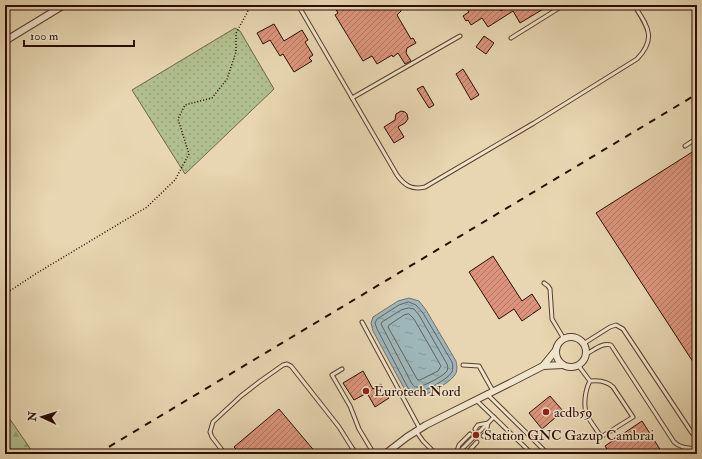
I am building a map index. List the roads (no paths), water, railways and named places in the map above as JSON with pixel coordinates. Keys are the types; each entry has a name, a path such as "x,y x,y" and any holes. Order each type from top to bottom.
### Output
{"street":[{"path":"5,41 64,5"},
{"path":"386,454 418,430 543,366 564,365 570,367 578,365 583,360 586,350 580,341 574,338 564,339 543,366"},
{"path":"556,350 560,362 564,365"}],"lane":[{"path":"298,5 397,175 408,186 414,188 425,187 534,123 637,59 644,51 648,43 649,35 646,24 634,5"},
{"path":"511,38 564,5"},
{"path":"352,98 460,36"},
{"path":"685,146 697,138"},
{"path":"544,283 550,289 552,319 564,339"},
{"path":"362,322 423,441 436,454"},
{"path":"583,344 610,327 616,325 623,329 692,433 697,438"},
{"path":"586,354 604,344 611,345 674,442 680,447 697,450"},
{"path":"225,454 213,440 211,435 210,429 213,422 241,396 283,365 287,364 291,366 339,427 356,454"},
{"path":"463,365 479,366 493,391"},
{"path":"578,365 590,382"},
{"path":"342,369 332,375 350,406 359,429 374,454"},
{"path":"600,381 610,384 633,417 601,437 587,415 586,410 586,391 590,382 600,381"},
{"path":"487,394 548,454"},
{"path":"475,400 528,450 528,454"},
{"path":"479,432 494,417"},
{"path":"475,429 478,426 488,423"},
{"path":"483,436 486,433 488,423"},
{"path":"457,454 459,445 470,434"},
{"path":"457,454 473,438"},
{"path":"462,454 467,453 477,442"},
{"path":"348,454 353,450"}],"water":[{"path":"409,298 419,301 426,310 457,365 456,373 447,383 420,396 408,393 405,390 373,331 371,323 373,317 398,301"}],"railway":[{"path":"97,454 697,94"}],"place":[{"name":"Eurotech Nord","path":"366,391"},
{"name":"acdb59","path":"546,412"},
{"name":"Station GNC Gazup Cambrai","path":"476,435"}]}
